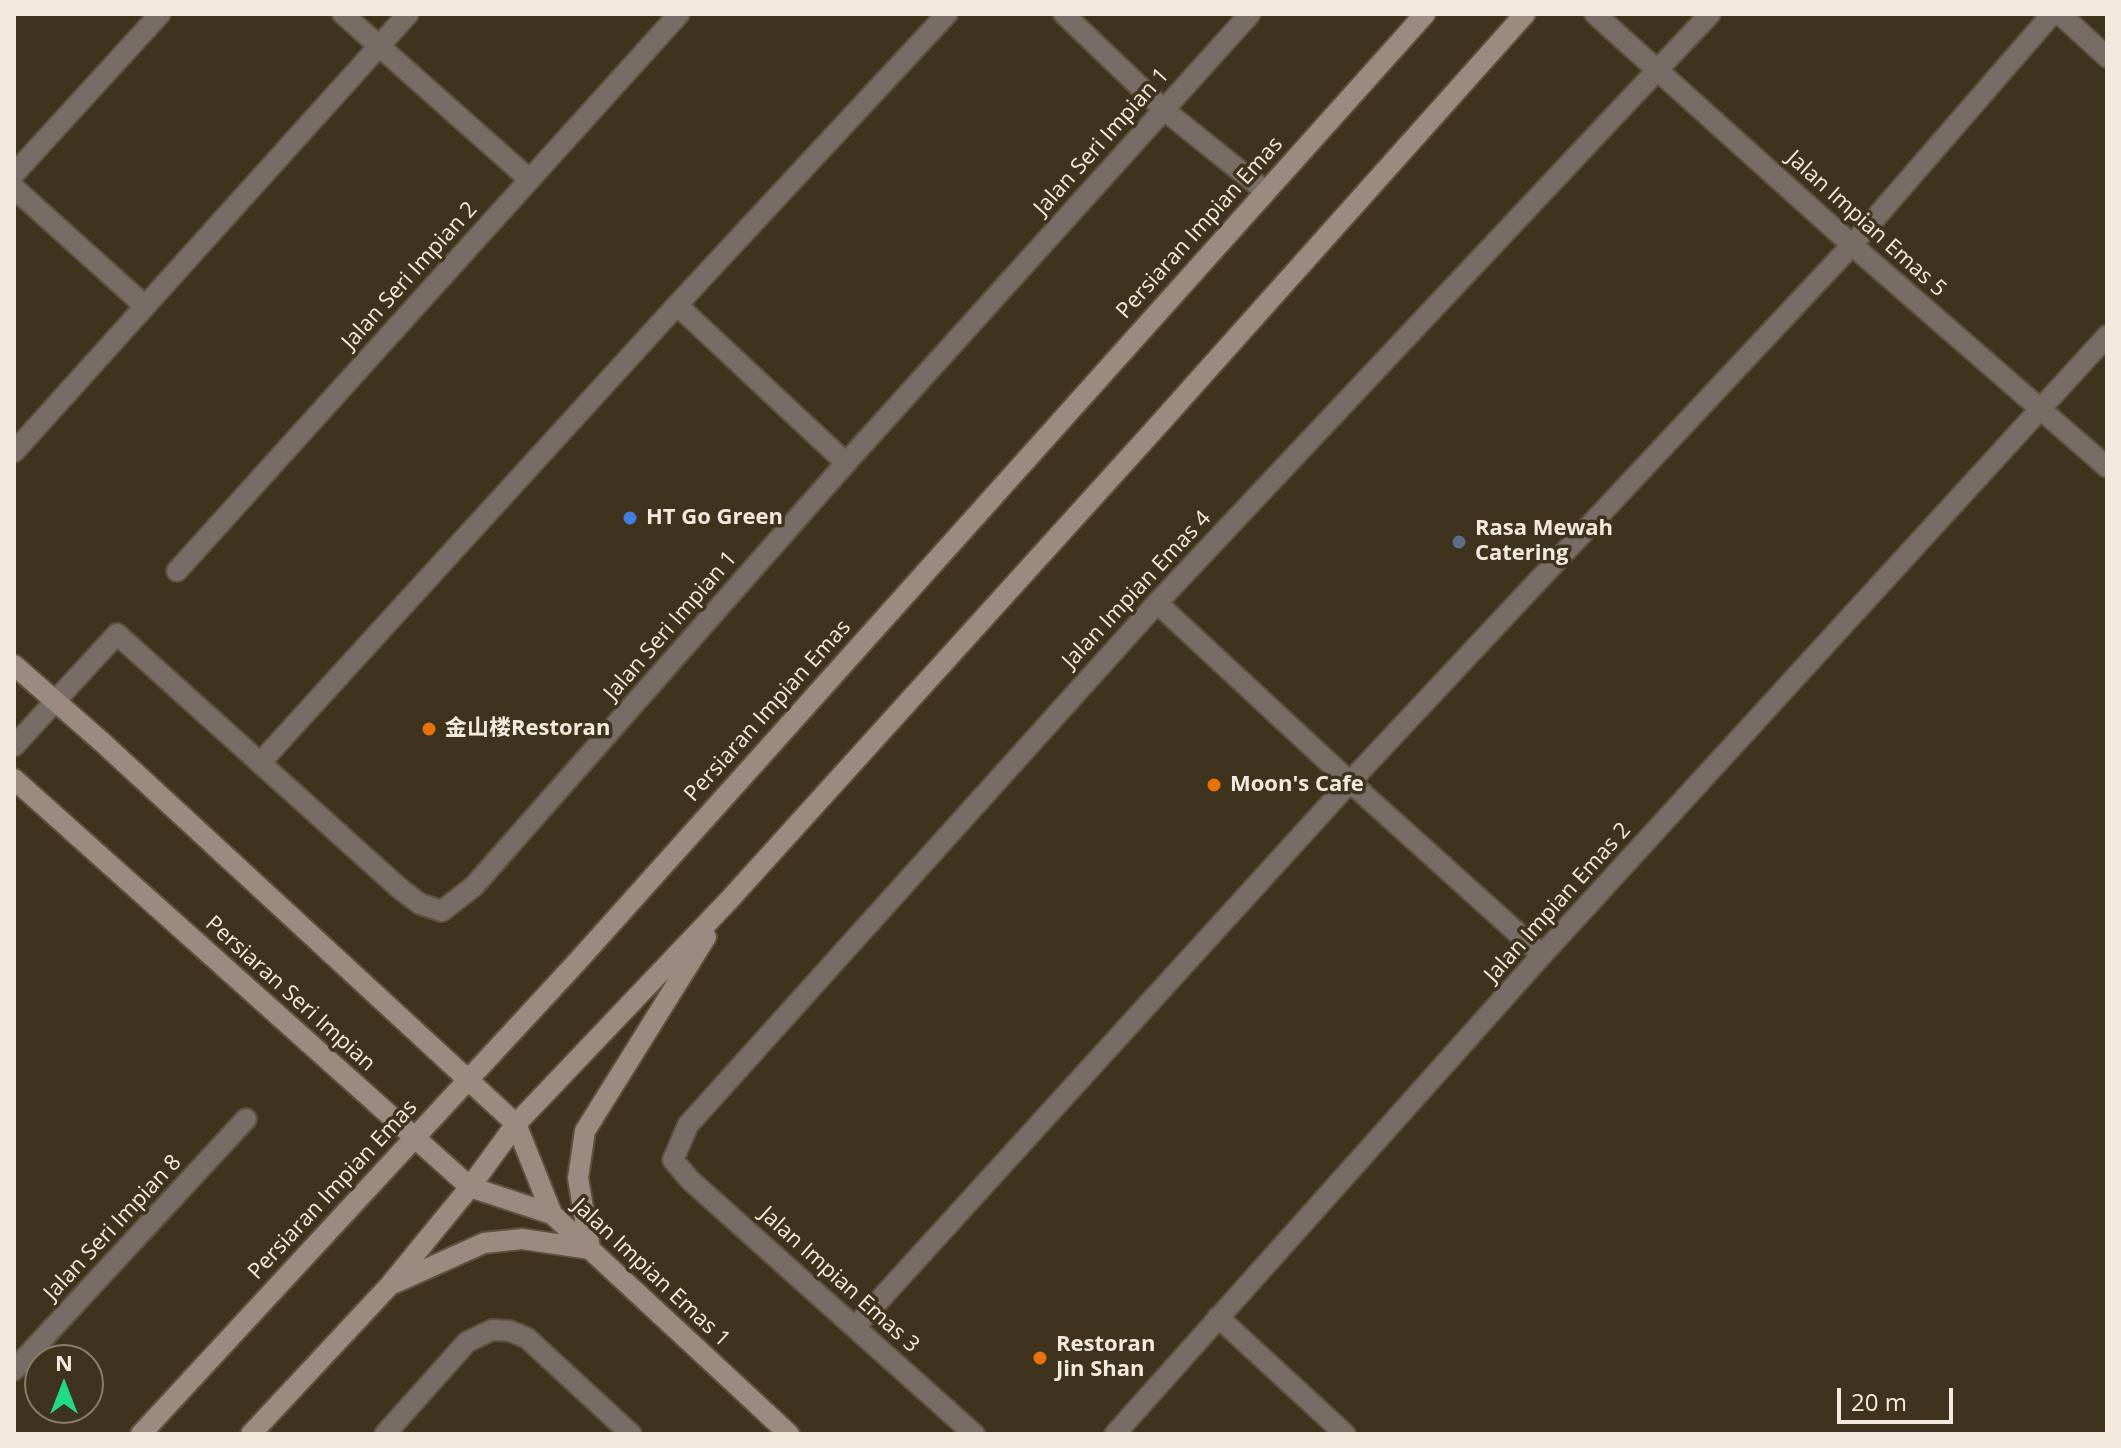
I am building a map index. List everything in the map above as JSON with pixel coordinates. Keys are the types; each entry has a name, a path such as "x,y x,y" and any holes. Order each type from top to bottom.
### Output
{"main road":[{"name":"Persiaran Impian Emas","path":"141,1434 577,962 1425,14"},
{"path":"251,1434 389,1286 470,1187 516,1124 730,899 1164,420 1525,14"},
{"path":"14,665 102,742 516,1124"},
{"name":"Persiaran Seri Impian","path":"14,779 470,1187 552,1214"},
{"path":"389,1286 484,1243 522,1239 590,1249 578,1178 585,1131 730,899"},
{"name":"Jalan Impian Emas 1","path":"516,1124 552,1214 789,1434"}],"street":[{"path":"14,174 160,14"},
{"path":"343,14 529,179"},
{"path":"14,452 408,14"},
{"name":"Jalan Seri Impian 2","path":"177,571 679,14"},
{"path":"260,763 947,14"},
{"path":"1064,14 1163,109 1265,191"},
{"name":"Jalan Seri Impian 1","path":"54,702 117,634 398,887 420,904 442,911 474,886 846,463 1250,14"},
{"name":"Jalan Impian Emas 5","path":"1595,14 1852,245 2107,467"},
{"name":"Jalan Impian Emas 4","path":"673,1160 688,1125 1157,603 1710,14"},
{"path":"856,1326 1350,782 1852,245 2052,14"},
{"path":"2060,14 2107,57"},
{"path":"14,188 145,306"},
{"path":"677,305 846,463"},
{"name":"Jalan Impian Emas 2","path":"1115,1434 1542,955 2107,336"},
{"path":"1157,603 1542,955"},
{"path":"14,746 54,702"},
{"name":"Jalan Seri Impian 8","path":"14,1370 246,1119"},
{"name":"Jalan Impian Emas 3","path":"673,1160 690,1180 974,1434"},
{"path":"1218,1317 1345,1434"},
{"path":"385,1434 467,1342 492,1330 510,1331 527,1338 631,1434"}],"place":[{"name":"HT Go Green","path":"630,518"},
{"name":"Rasa Mewah Catering","path":"1459,542"},
{"name":"金山楼Restoran","path":"429,729"},
{"name":"Moon's Cafe","path":"1214,785"},
{"name":"Restoran Jin Shan","path":"1040,1358"}]}
